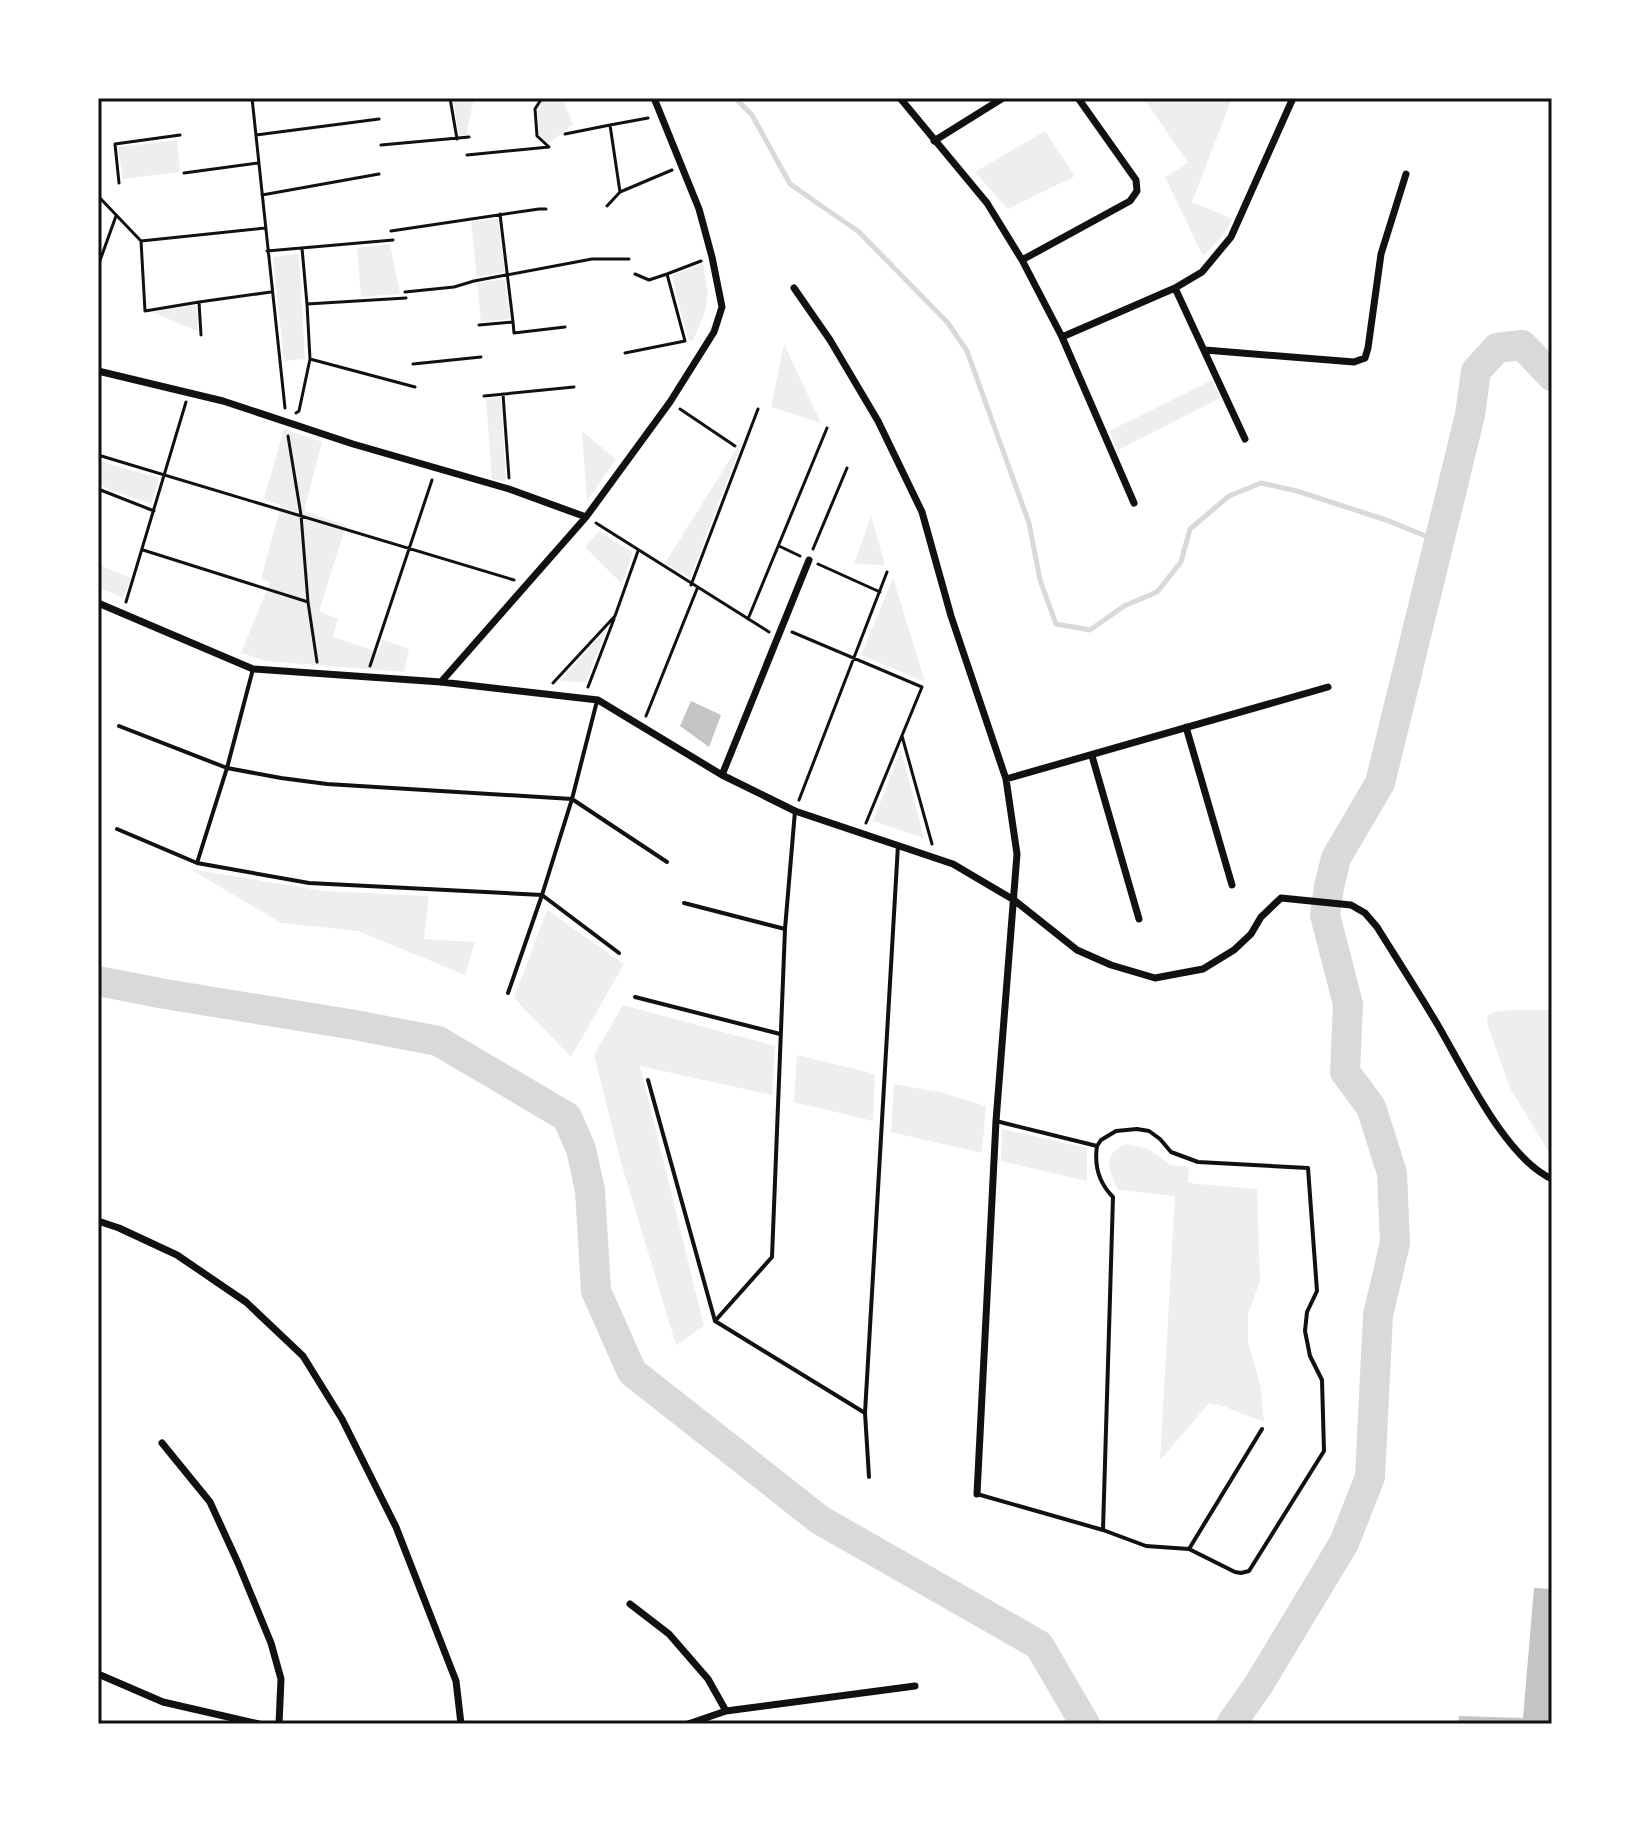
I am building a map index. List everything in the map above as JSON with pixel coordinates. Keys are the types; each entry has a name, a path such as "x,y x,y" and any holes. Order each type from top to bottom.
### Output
{"street":[{"path":"441,682 586,517 670,402 714,332 722,307 712,257 699,209 654,98"},
{"path":"900,98 987,203 1022,260 1062,337 1134,503"},
{"path":"934,141 1003,98"},
{"path":"1022,260 1130,201 1137,191 1136,180 1078,98"},
{"path":"1062,337 1175,288 1202,272 1231,237 1293,98"},
{"path":"1205,350 1354,362 1365,358 1381,254 1406,174"},
{"path":"794,288 830,340 878,421 922,512 951,616 1006,779 1017,854 996,1121 977,1494"},
{"path":"1175,288 1245,439"},
{"path":"98,371 223,401 353,444 509,489 586,517"},
{"path":"722,775 809,560"},
{"path":"98,603 253,669 441,682 598,700 722,775 795,811 953,864 1014,900 1077,950 1111,965 1155,978 1203,969 1234,950 1281,898 1351,905 1365,913 1377,927 1514,1151 1552,1179"},
{"path":"1006,779 1328,687"},
{"path":"1186,727 1232,885"},
{"path":"1092,756 1139,919"},
{"path":"98,1221 177,1255 246,1302 303,1356 342,1419 396,1527 456,1681 461,1724"},
{"path":"162,1443 210,1502 244,1576 271,1643 281,1679 279,1724"},
{"path":"630,1604 669,1634 708,1679 726,1711"},
{"path":"98,1674 163,1702 259,1724"},
{"path":"688,1724 726,1711 915,1686"}],"lane":[{"path":"197,863 227,768 253,669"},
{"path":"508,993 572,799 598,700"},
{"path":"119,726 227,768 281,778 327,784 572,799 667,862"},
{"path":"715,1321 772,1257 785,929 795,811"},
{"path":"117,829 197,863 309,883 542,895 619,953"},
{"path":"869,1477 865,1413 898,844"},
{"path":"684,903 785,929"},
{"path":"635,997 780,1034"},
{"path":"648,1080 715,1321 865,1413"},
{"path":"996,1121 1097,1146"},
{"path":"977,1494 1103,1530 1146,1546 1189,1549 1235,1572 1249,1571 1324,1451 1322,1380 1310,1356 1305,1331 1307,1312 1317,1291 1308,1168 1198,1162 1171,1152 1149,1131 1137,1129 1116,1131 1097,1146 1097,1174 1113,1197 1103,1530"},
{"path":"1189,1549 1262,1429"}],"path":[{"path":"252,98 286,421 301,515 308,602 319,674"},
{"path":"450,98 457,139"},
{"path":"467,155 549,147 537,136 535,109 542,98"},
{"path":"565,134 661,116"},
{"path":"255,136 379,119"},
{"path":"610,125 620,192"},
{"path":"119,183 115,144 180,135"},
{"path":"381,145 469,137"},
{"path":"184,173 258,163"},
{"path":"607,206 620,192 682,166"},
{"path":"262,195 379,174"},
{"path":"98,196 141,241 145,311 272,292"},
{"path":"391,231 546,209"},
{"path":"500,214 514,333 565,327"},
{"path":"98,266 116,216"},
{"path":"141,241 265,228"},
{"path":"267,251 393,240"},
{"path":"286,421 299,411 310,359 302,248"},
{"path":"635,274 649,280 712,257"},
{"path":"307,304 405,295 592,259 629,259"},
{"path":"625,353 685,341 667,274"},
{"path":"199,302 201,335"},
{"path":"479,325 513,322"},
{"path":"413,364 481,357"},
{"path":"310,359 415,387"},
{"path":"484,396 574,387"},
{"path":"122,613 188,393"},
{"path":"503,394 509,489"},
{"path":"670,402 735,446"},
{"path":"691,585 758,409"},
{"path":"748,619 827,428"},
{"path":"98,455 526,584"},
{"path":"366,677 435,468"},
{"path":"809,560 847,468"},
{"path":"98,489 154,511"},
{"path":"586,517 777,637"},
{"path":"779,546 880,592"},
{"path":"143,550 308,602"},
{"path":"584,698 638,551"},
{"path":"795,811 887,572"},
{"path":"641,726 697,588"},
{"path":"543,694 615,616"},
{"path":"781,627 922,687 863,832"},
{"path":"902,736 935,857"}],"shaded area":[{"path":"453,98 474,98 466,135 459,136"},
{"path":"544,98 562,98 573,124 548,144 539,136 537,110"},
{"path":"1144,98 1232,98 1192,202 1233,219 1203,256 1165,177 1188,163"},
{"path":"1045,131 1075,176 1008,209 975,172"},
{"path":"177,140 180,172 123,179 118,147"},
{"path":"498,218 505,272 477,277 471,222"},
{"path":"390,244 400,294 361,297 357,248"},
{"path":"299,254 305,359 284,361 273,257"},
{"path":"703,263 708,295 705,312 693,341 688,340 672,276"},
{"path":"505,279 510,319 481,322 477,283"},
{"path":"197,305 198,331 152,312"},
{"path":"784,344 821,423 771,407"},
{"path":"1212,380 1220,398 1118,450 1109,431"},
{"path":"501,397 506,482 492,479 486,398"},
{"path":"284,429 322,442 304,511 346,525 319,611 338,619 333,637 378,652 383,640 409,649 404,672 266,661 241,653 270,582 261,579 281,505 264,499"},
{"path":"582,431 616,459 587,501"},
{"path":"744,437 690,578 665,563"},
{"path":"98,461 159,478 151,504 98,485"},
{"path":"871,516 885,565 854,564"},
{"path":"599,531 633,553 622,584 585,547"},
{"path":"98,565 131,578 123,598 98,587"},
{"path":"893,578 925,682 861,655"},
{"path":"606,630 586,682 560,681"},
{"path":"901,750 924,838 873,821"},
{"path":"190,869 324,891 429,896 424,939 475,942 465,975 358,931 281,923"},
{"path":"547,910 624,964 571,1057 514,998"},
{"path":"623,1005 775,1046 772,1095 640,1066 704,1326 676,1345 620,1159 594,1055"},
{"path":"1511,1010 1552,1010 1552,1157 1510,1088 1487,1023 1488,1015"},
{"path":"797,1055 875,1074 873,1121 794,1102"},
{"path":"894,1084 939,1092 986,1106 982,1153 891,1132"},
{"path":"1002,1129 1087,1148 1087,1181 1001,1161"},
{"path":"1126,1144 1149,1149 1170,1165 1189,1167 1188,1183 1257,1189 1260,1281 1248,1314 1248,1342 1261,1388 1264,1422 1209,1403 1160,1460 1175,1196 1118,1190 1110,1170 1110,1158"}],"building":[{"path":"691,701 721,715 709,747 680,726"},
{"path":"1534,1588 1552,1589 1552,1724 1458,1724 1459,1716 1523,1718"}],"waterway":[{"path":"735,98 752,115 790,184 859,232 948,323 967,351 1029,523 1040,580 1056,624 1090,630 1124,606 1157,592 1181,562 1190,529 1229,496 1261,483 1297,491 1389,521 1440,542"},
{"path":"1231,1724 1259,1684 1344,1543 1370,1477 1378,1315 1395,1243 1392,1173 1371,1107 1345,1072 1348,1004 1325,915 1329,887 1336,858 1380,783 1470,415 1476,371 1497,348 1522,345 1552,376"},
{"path":"98,981 438,1041 567,1117 581,1149 590,1190 596,1291 632,1372 820,1520 1039,1645 1085,1724"}]}
